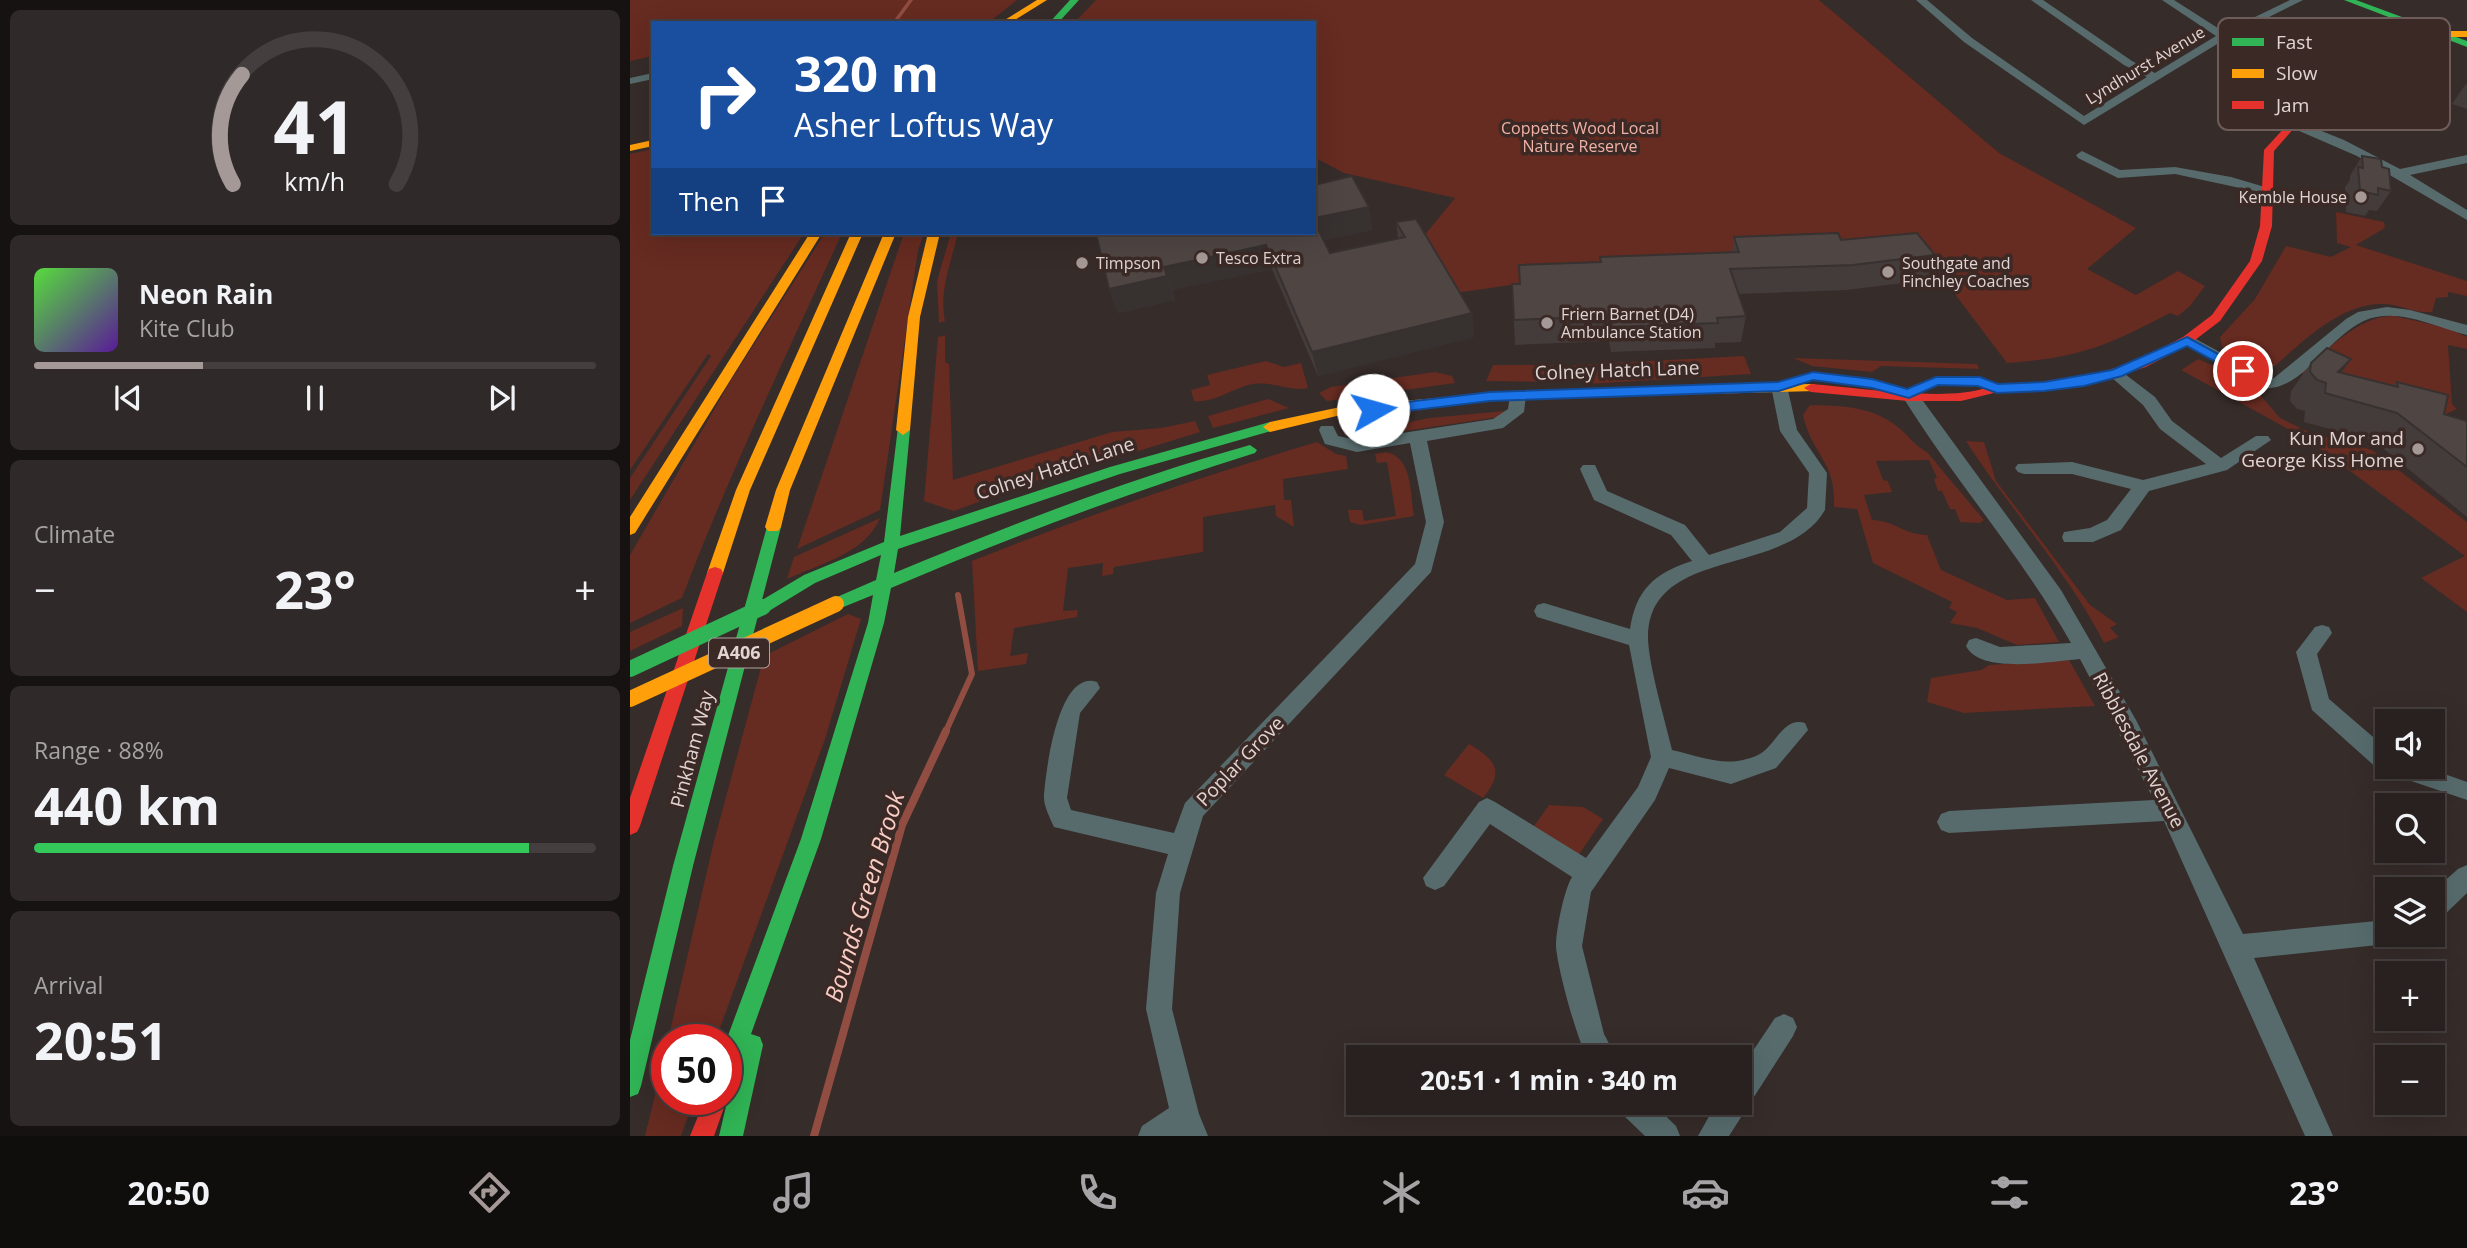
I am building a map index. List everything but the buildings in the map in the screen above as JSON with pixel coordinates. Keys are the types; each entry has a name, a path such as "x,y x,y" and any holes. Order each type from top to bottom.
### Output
{"main road":[{"path":"1007,21 1044,0"},
{"path":"1019,21 1044,0"},
{"path":"1044,21 1073,0"},
{"path":"1055,21 1073,0"},
{"path":"2348,0 2397,18"},
{"name":"Colney Hatch Lane","path":"630,669 763,607 796,583 850,560 1155,457 1345,410 1373,410 1518,395 1779,386 1838,389 1871,395 1947,397 1986,395 1997,388 2067,384 2117,373 2187,341 2217,318 2256,261 2266,226 2269,150 2288,130"},
{"path":"630,148 651,143"},
{"path":"630,528 815,235"},
{"name":"Pinkham Way","path":"630,826 743,489 856,235"},
{"name":"Pinkham Way","path":"630,1086 682,866 783,490 889,235"},
{"path":"742,1030 776,942 831,779 886,582 913,333 934,235"},
{"name":"Colney Hatch Lane","path":"630,699 953,552 1071,508 1202,464 1347,424 1373,410"},
{"name":"Colney Hatch Lane","path":"763,607 796,601 818,591 886,582"},
{"path":"732,1136 776,942"},
{"path":"702,1136 710,1115"}],"street":[{"name":"Lyndhurst Avenue","path":"1921,0 1968,40 2084,121 2218,39"},
{"path":"2036,0 2128,63 2155,77"},
{"path":"2167,0 2218,33"},
{"name":"Lyndhurst Avenue","path":"2260,18 2298,0"},
{"path":"630,81 651,76"},
{"path":"2310,130 2343,142 2400,173 2467,216"},
{"path":"2082,155 2118,174 2144,167 2170,168 2268,190"},
{"path":"2400,173 2467,159"},
{"path":"2187,341 2264,383 2272,384 2283,380 2330,338 2372,313 2399,313 2467,330"},
{"path":"2117,373 2149,401 2165,425 2221,466"},
{"path":"1595,1045 1569,946 1579,888 1647,793 1662,757 1638,639 1643,607 1656,587 1685,570 1787,537 1815,510 1818,474 1789,431 1779,386"},
{"name":"Ribblesdale Avenue","path":"1909,394 1957,466 2052,593 2119,706 2238,947 2319,1136"},
{"path":"1327,430 1331,440 1357,446 1506,421 1516,412 1518,395"},
{"name":"Poplar Grove","path":"1190,1125 1159,1009 1168,892 1181,845 1193,810 1424,567 1435,522 1417,435"},
{"path":"2024,468 2072,468 2143,486 2221,466 2262,440"},
{"path":"1589,469 1600,495 1678,530 1705,564"},
{"path":"2071,537 2093,535 2114,525 2143,486"},
{"path":"1544,611 1638,639"},
{"path":"2322,634 2306,652 2320,704 2375,753"},
{"path":"1976,646 1998,656 2085,650"},
{"path":"1090,688 1070,709 1055,798 1062,819 1157,842 1181,845"},
{"path":"1662,757 1731,774 1768,761 1797,730"},
{"path":"2424,779 2466,796"},
{"path":"1435,878 1487,810 1589,874"},
{"path":"1949,822 2171,810"},
{"path":"2445,897 2467,877"},
{"path":"2238,947 2375,933"},
{"path":"1752,1076 1784,1027"},
{"path":"1644,1115 1666,1136"},
{"path":"1712,1136 1726,1115"},
{"path":"1152,1136 1190,1125"}],"green space":[{"path":"630,0 1017,0 991,21 651,21 651,56 630,61"},
{"name":"Coppetts Wood Local Nature Reserve","path":"1096,0 1819,0 1999,153 2136,228 2087,269 2136,295 2178,271 2205,286 2190,306 2178,316 2170,313 2110,342 2074,354 2007,363 1926,256 1578,275 1449,294 1419,242 1455,198 1344,173 1316,158 1316,21 1076,21"},
{"path":"651,149 651,235 803,235 630,500 630,478 711,356 708,354 630,470 630,154"},
{"path":"2336,212 2384,222 2385,228 2356,245 2467,281 2467,296 2448,292 2448,297 2436,298 2432,312 2383,304 2353,310 2324,325 2275,366 2249,363 2222,347 2220,337 2255,299 2286,246 2331,257 2351,247 2337,243"},
{"path":"824,235 841,235 739,460 682,598 630,623 630,555 730,382"},
{"path":"903,235 923,235 918,250 880,510 797,549"},
{"path":"950,235 957,235 945,288 945,321 939,323 937,281"},
{"path":"2394,316 2448,328 2467,337 2467,349 2448,345 2452,404 2457,409 2444,415 2330,387 2301,373 2356,328 2381,317"},
{"path":"945,335 945,362 949,364 953,480 1112,432 1161,428 1195,421 1200,432 1132,453 1108,452 1090,457 1066,470 954,511 924,501 938,337"},
{"path":"1744,356 1751,374 1586,384 1573,373 1574,365"},
{"path":"1793,358 1977,364 1979,369 1881,366 1872,372 1812,366"},
{"path":"2198,359 2248,381 2280,418 2309,432 2372,450 2467,522 2467,612 2421,578 2465,556 2308,440 2181,370"},
{"path":"1266,361 1284,367 1301,363 1308,388 1253,384 1217,398 1194,401 1191,390 1210,385 1207,375"},
{"path":"1493,365 1554,365 1554,382 1486,381"},
{"path":"1435,372 1452,376 1455,383 1327,401 1319,393 1331,387"},
{"path":"1268,399 1289,408 1213,428 1208,416"},
{"path":"1810,405 1845,407 1878,415 1898,427 1927,452 1984,520 1980,523 1960,522 1955,509 1950,509 1942,491 1938,491 1934,479 1937,478 1929,460 1876,461 1883,480 1888,481 1892,492 1864,495 1872,520 1927,535 1941,570 2007,600 2035,598 2059,642 2017,645 1977,628 1950,623 1957,612 1949,608 1952,602 1873,563 1857,509 1834,507 1831,479 1803,415"},
{"path":"1505,411 1499,417 1357,438 1347,435 1429,418"},
{"path":"1966,441 1984,442 1996,481 2090,605 2117,624 2110,628 2119,637 2104,643 2056,565"},
{"path":"1317,442 1336,454 1346,456 1348,469 1283,479 1284,500 1291,500 1294,527 1276,516 1275,505 1203,517 1203,552 1114,567 1113,574 1102,576 1103,563 1068,568 1063,611 1078,610 1077,617 1014,628 1010,656 1028,653 1026,664 978,671 972,561 1143,498"},
{"path":"1386,452 1395,455 1406,469 1414,516 1361,525 1350,522 1348,510 1362,510 1364,521 1396,516 1387,462 1377,463 1375,454"},
{"path":"880,518 873,530 853,549 787,579 794,557"},
{"path":"683,608 682,626 630,651 630,632"},
{"path":"848,614 861,619 825,739 721,1024 672,1024 713,845 764,656"},
{"path":"2069,660 2095,706 1964,713 1927,702 1931,678 1981,670 1989,665"},
{"path":"1469,744 1486,755 1494,767 1494,780 1483,798 1444,775"},
{"path":"1549,805 1583,807 1603,819 1576,859 1532,829"},
{"path":"651,1111 651,1115 688,1115 681,1136 645,1136"}],"waterway":[{"path":"895,21 911,0"},
{"name":"Bounds Green Brook","path":"945,733 972,674 958,595"},
{"name":"Bounds Green Brook","path":"814,1136 902,825 946,731"}],"traffic: fast":[{"path":"1055,21 1075,0"},
{"path":"2348,0 2397,18"},
{"path":"2450,38 2467,44"},
{"path":"763,607 834,567 885,547 1115,470 1270,427"},
{"path":"742,1028 811,839 876,623 893,535 903,430"},
{"path":"836,604 1041,521 1250,450"},
{"path":"630,1086 683,866 773,527"},
{"path":"630,669 763,607"},
{"path":"731,1136 752,1045"}],"traffic: slow":[{"path":"1007,21 1043,0"},
{"path":"2450,34 2467,34"},
{"path":"630,148 651,143"},
{"path":"630,529 815,235"},
{"path":"715,573 743,490 856,235"},
{"path":"773,527 783,490 889,235"},
{"path":"903,430 914,317 934,235"},
{"path":"1270,427 1345,410 1518,395 1811,388"},
{"path":"630,699 836,604"}],"traffic: jam":[{"path":"1982,382 1997,388 2024,388 2099,378 2141,364 2187,340 2216,318 2256,261 2266,226 2269,150 2287,130"},
{"path":"1811,388 1935,397 1982,394 1997,388"},
{"path":"630,826 715,573"},
{"path":"702,1136 710,1115"}],"place":[{"name":"Kemble House","path":"2361,197"},
{"name":"Tesco Extra","path":"1202,258"},
{"name":"Timpson","path":"1082,263"},
{"name":"Southgate and Finchley Coaches","path":"1888,272"},
{"name":"Friern Barnet (D4) Ambulance Station","path":"1547,323"},
{"name":"Kun Mor and George Kiss Home","path":"2418,449"}],"route":[{"path":"1373,410 1490,396 1779,386 1813,376 1872,384 1909,394 1936,381 1980,382 1997,388 2044,387 2084,382 2117,373 2187,341 2243,371"}]}
